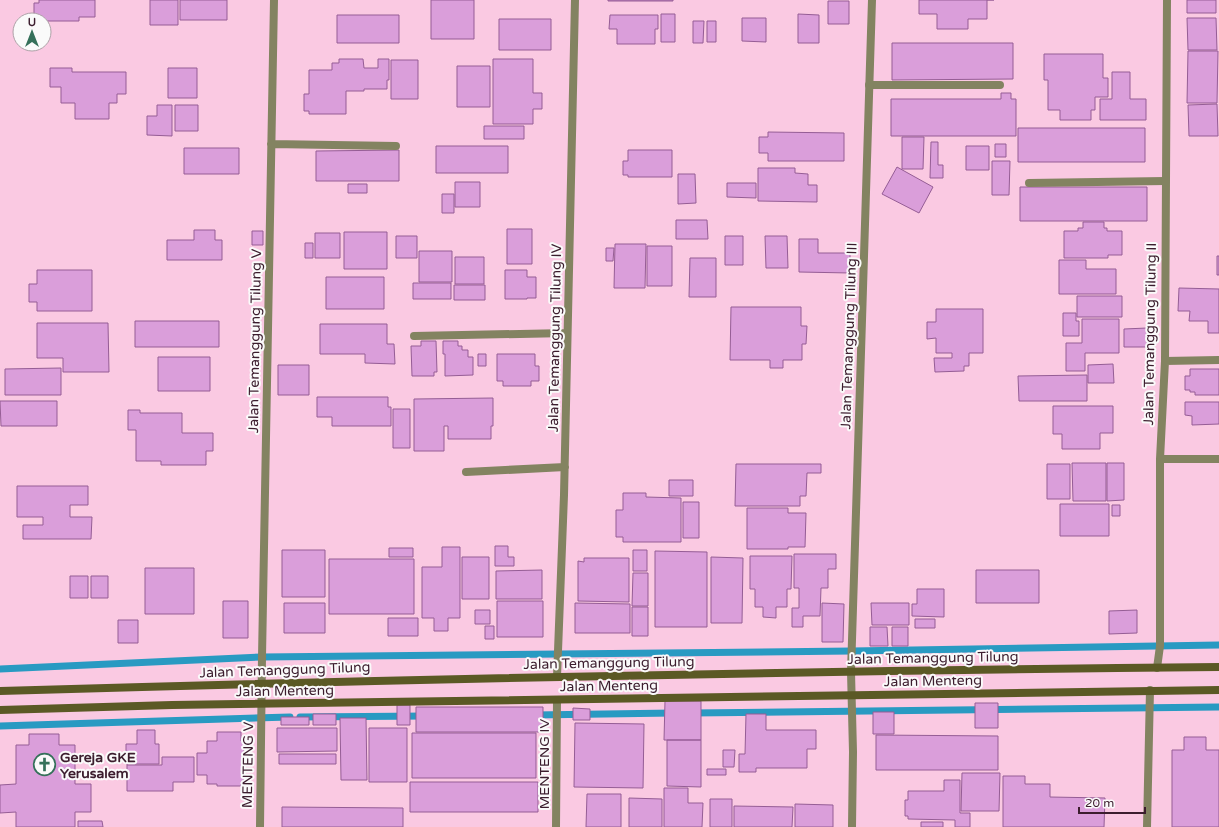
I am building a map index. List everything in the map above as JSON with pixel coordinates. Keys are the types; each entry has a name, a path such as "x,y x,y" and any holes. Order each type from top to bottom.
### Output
{"street":[{"name":"Jalan Temanggung Tilung V","path":"262,704 261,683 274,0"},
{"name":"Jalan Temanggung Tilung IV","path":"557,677 565,467 575,0"},
{"name":"Jalan Temanggung Tilung III","path":"852,827 852,672 872,0"},
{"name":"Jalan Temanggung Tilung II","path":"1157,668 1160,646 1160,460 1165,361 1167,0"},
{"path":"869,85 1000,86"},
{"path":"271,144 396,146"},
{"path":"1029,183 1165,181"},
{"path":"414,336 567,334"},
{"path":"1165,361 1219,360"},
{"path":"1160,460 1219,459"},
{"path":"466,472 565,467"},
{"name":"Jalan Temanggung Tilung","path":"0,691 261,683 557,677 1219,667"},
{"path":"1147,827 1150,690"},
{"name":"Jalan Menteng","path":"0,710 741,696 1219,690"},
{"name":"MENTENG IV","path":"556,827 557,700"},
{"name":"MENTENG V","path":"260,827 262,704"}],"building":[{"path":"39,0 95,0 95,17 79,17 79,21 52,21 52,12 34,12 34,3 39,3"},
{"path":"150,0 178,0 178,25 150,25"},
{"path":"180,0 227,0 227,20 180,20"},
{"path":"431,0 474,0 474,39 431,39"},
{"path":"673,0 673,1 608,1"},
{"path":"919,0 987,0 987,19 968,19 968,29 937,29 937,14 919,14"},
{"path":"1187,0 1216,0 1216,13 1187,13"},
{"path":"828,1 849,1 849,24 828,24"},
{"path":"661,14 675,14 675,42 661,42"},
{"path":"798,14 819,15 819,43 798,43"},
{"path":"337,15 399,15 399,43 337,43"},
{"path":"610,15 658,15 658,29 655,29 655,44 617,44 617,29 609,29"},
{"path":"742,18 766,18 766,42 742,41"},
{"path":"1187,18 1216,18 1217,50 1188,50"},
{"path":"499,19 551,19 551,50 499,50"},
{"path":"693,21 704,21 703,43 693,43"},
{"path":"707,21 716,21 716,42 707,42"},
{"path":"892,43 1013,43 1013,79 892,80"},
{"path":"1188,51 1218,51 1217,103 1187,103"},
{"path":"1044,54 1103,54 1103,78 1108,78 1108,97 1095,97 1095,110 1091,110 1091,120 1060,120 1060,110 1048,110 1048,80 1044,80"},
{"path":"339,59 363,59 364,68 378,68 378,59 389,59 389,80 387,80 387,89 346,91 346,114 309,114 309,111 304,111 304,94 309,94 309,70 332,70 332,63 339,63"},
{"path":"493,59 533,59 533,93 542,93 542,109 533,109 533,124 493,124"},
{"path":"391,60 418,60 418,99 391,99"},
{"path":"457,66 490,66 490,107 457,107"},
{"path":"50,68 72,68 72,72 126,72 126,94 117,94 117,103 109,103 109,119 75,119 75,103 61,103 61,87 50,87"},
{"path":"168,68 197,68 197,98 168,98"},
{"path":"1112,72 1130,72 1130,99 1146,99 1146,120 1100,120 1100,99 1112,99"},
{"path":"1001,93 1011,93 1011,99 1016,99 1016,136 891,136 891,99 1001,99"},
{"path":"1217,104 1218,136 1189,136 1188,105"},
{"path":"157,105 172,105 172,136 147,135 147,116 157,116"},
{"path":"175,105 198,105 198,131 175,131"},
{"path":"484,126 524,126 524,139 484,139"},
{"path":"1018,128 1145,128 1145,162 1018,162"},
{"path":"768,132 844,133 844,161 768,161 768,153 759,153 759,137 768,137"},
{"path":"902,137 924,137 923,169 902,169"},
{"path":"931,142 938,142 938,165 943,165 943,178 930,178"},
{"path":"995,144 1006,144 1006,157 995,157"},
{"path":"436,146 508,146 508,173 436,173"},
{"path":"966,146 989,146 989,170 966,170"},
{"path":"184,148 239,148 239,174 184,174"},
{"path":"399,150 399,181 316,181 316,151"},
{"path":"628,150 672,150 672,177 628,177 628,175 623,175 623,161 628,161"},
{"path":"992,161 1010,161 1009,195 992,195"},
{"path":"897,167 933,187 919,213 882,194"},
{"path":"758,168 795,168 795,173 808,174 808,185 817,185 817,202 758,201"},
{"path":"678,174 695,174 696,203 678,204"},
{"path":"455,182 480,182 480,207 455,207"},
{"path":"727,183 756,183 756,198 727,197"},
{"path":"348,184 367,184 367,193 348,193"},
{"path":"1020,187 1147,187 1147,221 1020,221"},
{"path":"442,194 454,194 454,213 442,213"},
{"path":"676,220 707,220 708,239 676,239"},
{"path":"1083,222 1104,222 1104,228 1107,228 1107,231 1122,231 1122,255 1108,255 1108,258 1064,258 1064,231 1078,231 1078,228 1083,228"},
{"path":"507,229 532,229 532,264 507,264"},
{"path":"194,230 215,230 215,240 222,240 222,260 167,260 167,240 194,240"},
{"path":"252,231 263,231 263,245 252,245"},
{"path":"344,232 387,232 387,269 344,269"},
{"path":"315,233 340,233 340,258 315,258"},
{"path":"396,236 417,236 417,258 396,258"},
{"path":"725,236 743,236 743,265 725,265"},
{"path":"765,236 787,236 788,268 766,268"},
{"path":"799,239 818,239 818,253 850,253 850,273 799,272"},
{"path":"305,243 313,243 313,258 305,258"},
{"path":"615,244 646,244 645,288 614,288"},
{"path":"647,246 672,246 672,286 647,286"},
{"path":"606,248 614,248 613,261 606,261"},
{"path":"419,251 452,251 452,282 419,282"},
{"path":"1217,256 1219,256 1219,275 1217,275"},
{"path":"455,257 484,257 484,284 455,284"},
{"path":"690,258 716,258 716,297 689,297"},
{"path":"1059,260 1086,260 1086,269 1116,269 1116,294 1059,294"},
{"path":"37,270 92,270 92,311 37,311 37,302 29,302 29,284 37,284"},
{"path":"505,270 527,270 527,277 536,277 536,298 505,299"},
{"path":"326,277 384,277 384,309 326,309"},
{"path":"413,283 451,283 451,299 413,299"},
{"path":"454,285 485,285 485,300 454,300"},
{"path":"1179,288 1219,289 1219,333 1208,333 1208,321 1189,321 1190,311 1178,311"},
{"path":"1077,296 1122,296 1122,317 1077,317"},
{"path":"731,307 801,307 801,326 807,326 806,344 802,344 802,360 783,360 783,368 770,368 770,360 730,360"},
{"path":"936,309 983,309 983,353 969,353 969,366 964,366 964,371 935,372 934,358 952,358 952,353 936,353 936,338 927,339 927,322 936,322"},
{"path":"1063,313 1076,313 1076,321 1079,321 1079,336 1063,336"},
{"path":"1082,319 1119,319 1119,353 1085,353 1085,371 1066,371 1066,343 1082,343"},
{"path":"135,321 219,321 219,347 135,347"},
{"path":"37,323 108,323 109,372 63,372 63,358 37,358"},
{"path":"320,324 387,324 387,344 394,344 395,364 365,363 365,354 320,354"},
{"path":"1147,328 1147,347 1124,347 1124,329"},
{"path":"421,341 436,341 437,372 434,372 434,376 412,376 411,346 421,346"},
{"path":"443,341 458,341 458,346 462,346 462,350 468,350 468,357 473,357 473,375 445,376 445,354 443,354"},
{"path":"478,354 486,354 486,366 478,366"},
{"path":"497,354 535,354 535,366 539,366 539,381 531,381 531,386 503,386 503,381 497,381"},
{"path":"158,357 210,357 210,391 158,391"},
{"path":"1113,364 1114,383 1088,383 1088,365"},
{"path":"278,365 309,365 309,395 278,395"},
{"path":"61,368 61,395 5,395 5,369"},
{"path":"1190,369 1219,369 1219,395 1195,395 1195,392 1185,390 1185,376 1190,376"},
{"path":"1087,375 1087,401 1019,401 1018,376"},
{"path":"317,397 388,397 388,407 391,407 391,426 332,426 332,417 317,417"},
{"path":"493,398 493,426 491,426 491,439 448,439 448,426 444,426 444,451 414,451 414,399"},
{"path":"0,401 57,401 57,426 1,426"},
{"path":"1185,402 1219,402 1219,424 1192,425 1192,416 1185,415"},
{"path":"1053,406 1113,406 1113,433 1100,433 1100,449 1062,449 1062,434 1053,434"},
{"path":"393,409 410,409 410,448 393,448"},
{"path":"128,410 140,410 140,413 182,413 182,433 213,433 213,451 206,451 206,465 161,465 161,461 136,461 136,430 128,430"},
{"path":"1072,463 1106,463 1106,501 1073,501"},
{"path":"1107,463 1124,463 1124,500 1107,501"},
{"path":"736,464 821,464 821,473 807,473 806,496 800,496 800,506 735,506"},
{"path":"1047,464 1070,464 1070,499 1047,499"},
{"path":"669,480 693,480 693,496 669,496"},
{"path":"17,486 88,486 88,505 70,505 70,517 92,517 91,539 23,539 23,525 43,525 43,517 17,517"},
{"path":"623,493 646,493 646,497 681,498 681,542 623,542 623,537 616,537 616,510 623,510"},
{"path":"683,502 699,502 699,538 683,538"},
{"path":"1060,504 1109,504 1109,536 1060,536"},
{"path":"1112,505 1120,505 1120,516 1112,516"},
{"path":"747,508 788,508 788,513 806,513 805,547 788,547 788,549 747,549"},
{"path":"495,546 508,546 508,557 514,557 514,566 495,566"},
{"path":"442,547 460,547 460,618 448,618 448,631 434,631 434,618 422,618 422,567 442,567"},
{"path":"389,548 413,548 413,557 389,557"},
{"path":"282,550 325,550 325,597 282,597"},
{"path":"633,550 647,550 647,571 633,571"},
{"path":"655,551 707,552 707,627 655,627"},
{"path":"794,554 836,554 836,569 828,569 828,588 821,588 820,616 803,616 803,627 792,627 792,608 799,608 799,588 794,588"},
{"path":"750,556 792,556 791,589 787,589 787,607 776,607 776,618 763,617 763,607 755,607 755,589 750,589"},
{"path":"462,557 489,557 489,599 462,599"},
{"path":"711,557 743,558 742,623 711,623"},
{"path":"584,558 629,558 629,602 578,601 578,561 584,562"},
{"path":"329,559 414,559 414,614 329,614"},
{"path":"145,568 194,568 194,614 145,614"},
{"path":"542,570 542,599 496,599 496,571"},
{"path":"976,570 1039,570 1039,603 976,603"},
{"path":"633,573 648,573 648,606 632,606"},
{"path":"70,576 88,576 88,598 70,598"},
{"path":"91,576 108,576 108,598 91,598"},
{"path":"917,589 944,589 944,617 912,616 912,604 917,604"},
{"path":"223,601 248,601 248,638 223,638"},
{"path":"497,601 543,601 543,637 497,637"},
{"path":"284,603 325,603 325,633 284,633"},
{"path":"575,603 630,604 630,633 575,633"},
{"path":"822,603 844,604 843,642 822,642"},
{"path":"871,603 909,603 909,625 872,625"},
{"path":"632,607 648,607 648,636 632,636"},
{"path":"475,610 490,610 490,624 475,624"},
{"path":"1137,610 1137,633 1109,634 1109,611"},
{"path":"388,618 418,618 418,636 388,636"},
{"path":"915,619 935,619 935,628 915,628"},
{"path":"118,620 138,620 138,643 118,643"},
{"path":"485,626 494,626 494,639 485,639"},
{"path":"870,627 887,627 888,646 870,646"},
{"path":"892,627 908,627 908,646 892,646"},
{"path":"665,701 701,701 701,740 664,740"},
{"path":"975,703 998,703 998,728 975,728"},
{"path":"397,705 410,705 410,725 397,725"},
{"path":"416,707 543,707 543,732 416,732"},
{"path":"573,708 590,709 590,720 573,720"},
{"path":"873,712 894,712 894,734 873,734"},
{"path":"313,714 336,714 336,725 313,725"},
{"path":"746,714 766,714 766,730 816,730 816,749 807,749 807,768 756,768 756,772 739,772 739,754 745,754"},
{"path":"281,717 309,717 309,725 281,725"},
{"path":"340,718 366,718 367,780 341,780"},
{"path":"575,723 644,724 643,788 574,787"},
{"path":"277,728 337,728 337,751 277,752"},
{"path":"369,728 407,728 407,782 369,782"},
{"path":"137,730 155,730 155,744 159,744 159,764 126,764 126,744 137,744"},
{"path":"217,732 241,732 241,741 244,741 244,784 241,784 241,786 217,786 217,784 207,784 207,775 197,775 197,753 207,753 207,741 217,741"},
{"path":"412,733 536,733 536,778 412,778"},
{"name":"Gereja GKE Yerusalem","path":"29,734 59,734 59,745 75,745 75,784 91,784 91,812 75,812 75,827 16,827 16,812 0,813 0,785 16,784 16,745 29,745"},
{"path":"876,735 998,736 998,770 876,770"},
{"path":"1184,737 1206,737 1206,750 1219,750 1219,827 1172,827 1172,750 1184,750"},
{"path":"667,740 701,740 701,787 667,786"},
{"path":"723,750 735,750 734,767 723,767"},
{"path":"279,754 336,754 336,764 279,764"},
{"path":"162,757 194,757 194,782 173,782 173,791 127,791 127,765 162,765"},
{"path":"707,769 726,769 726,775 707,775"},
{"path":"962,773 1000,773 999,811 961,811"},
{"path":"1003,776 1025,776 1025,784 1050,784 1050,797 1105,798 1104,827 1003,827"},
{"path":"944,780 960,780 960,813 970,813 970,827 955,827 955,820 908,819 908,816 905,816 905,800 908,800 908,791 944,791"},
{"path":"410,782 538,782 538,812 410,812"},
{"path":"664,788 688,788 688,803 703,803 702,827 664,827"},
{"path":"587,794 621,794 621,827 586,827"},
{"path":"629,798 662,799 662,827 629,827"},
{"path":"710,799 732,799 732,827 710,827"},
{"path":"795,804 833,805 833,827 795,827"},
{"path":"734,806 793,807 792,827 734,827"},
{"path":"282,807 403,808 403,827 282,827"},
{"name":"Gereja GKE Yerusalem","path":"78,821 102,821 103,827 78,827"},
{"path":"921,822 943,822 943,827 921,827"}],"waterway":[{"path":"0,669 262,657 852,651 1219,645"},
{"path":"692,713 1219,707"},
{"path":"534,715 674,713"},
{"path":"300,717 426,716"},
{"path":"0,726 290,717"}],"place":[{"name":"Gereja GKE Yerusalem","path":"45,765"}]}
